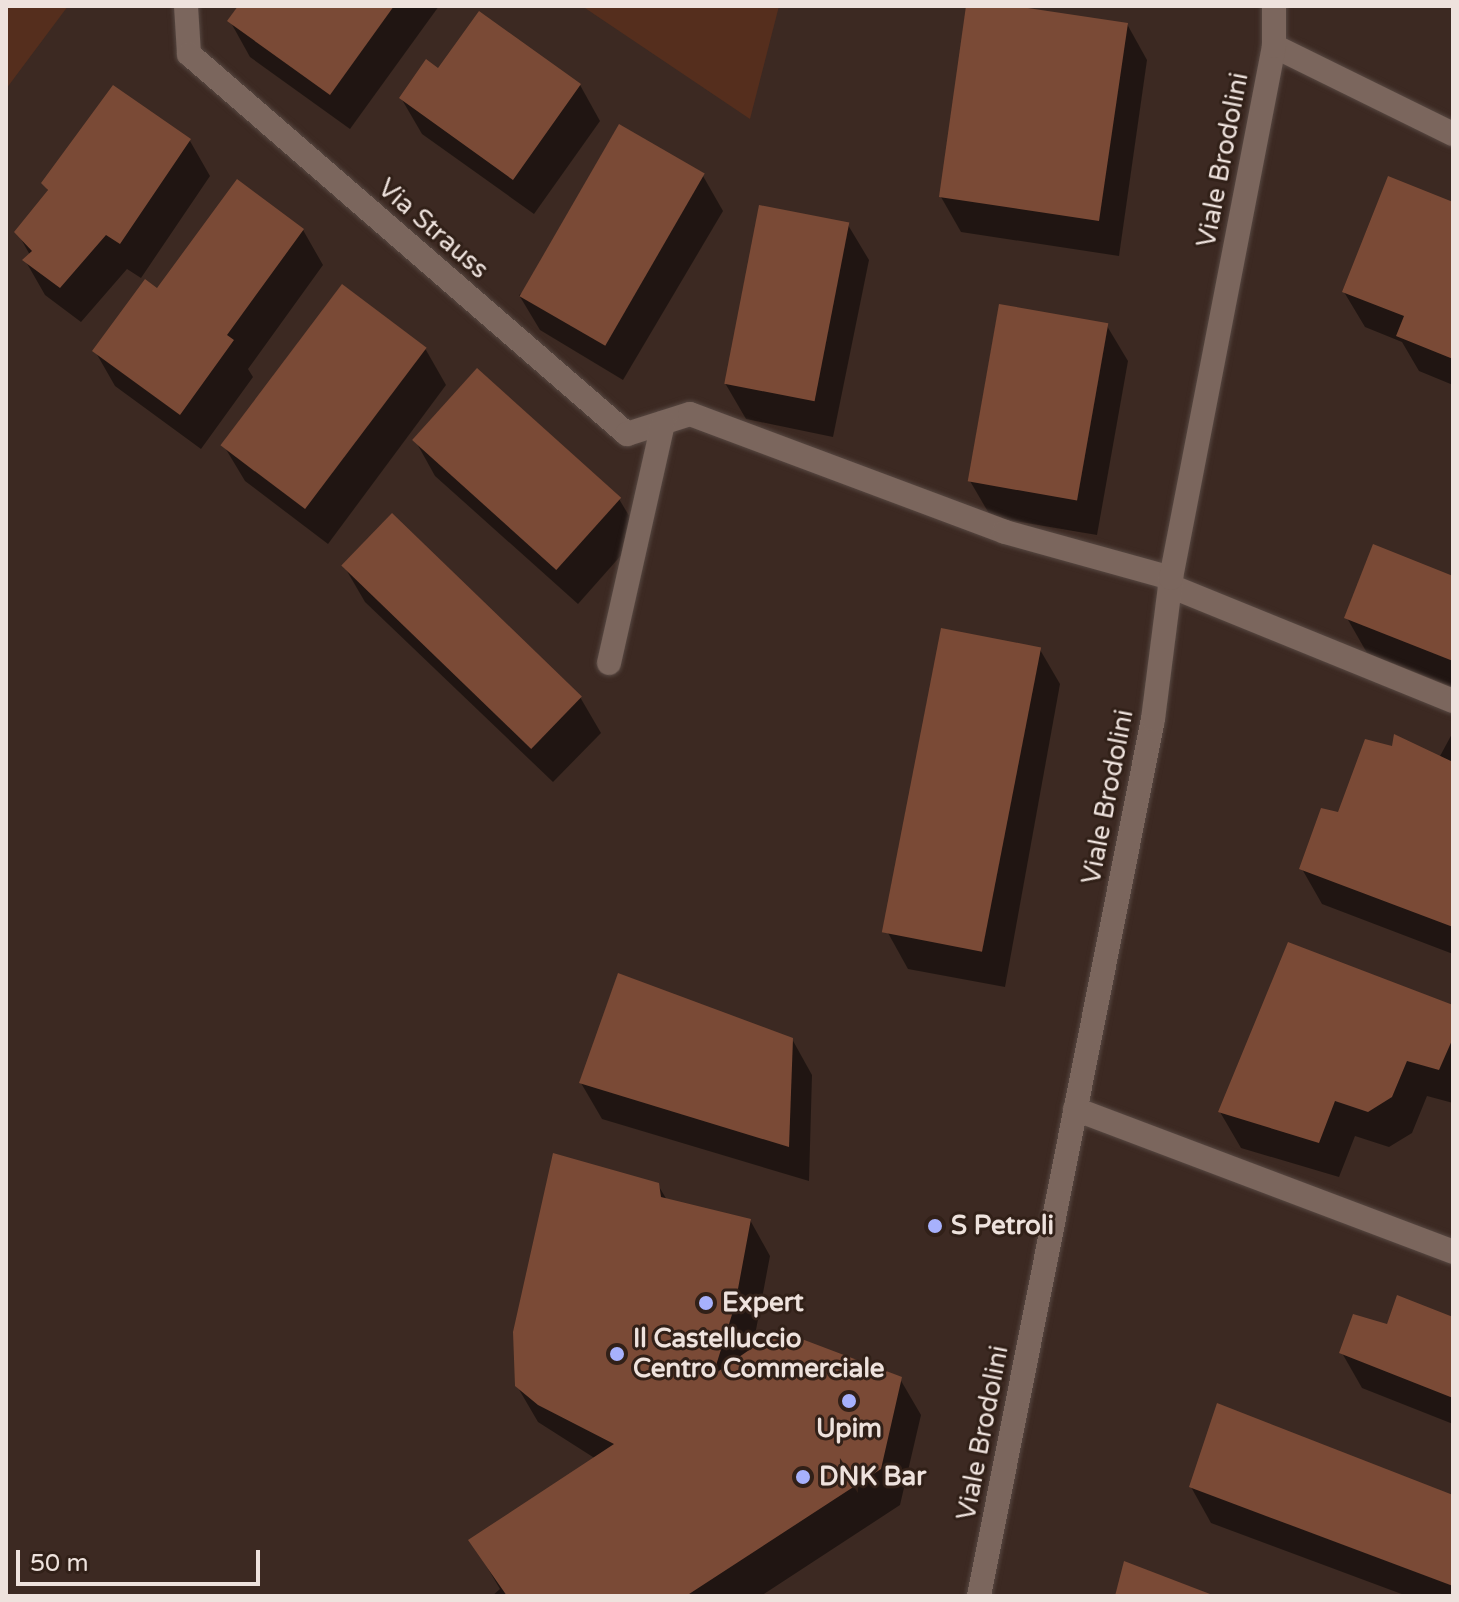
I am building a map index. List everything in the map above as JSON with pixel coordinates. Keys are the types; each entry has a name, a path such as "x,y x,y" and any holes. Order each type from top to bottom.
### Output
{"street":[{"name":"Via Strauss","path":"186,6 189,54 627,434 690,414 1005,532 1171,582"},
{"name":"Viale Brodolini","path":"979,1596 1153,719 1171,582 1274,46 1274,6"},
{"path":"1274,46 1453,134"},
{"path":"609,663 663,423"},
{"path":"1171,582 1453,701"},
{"path":"1075,1109 1453,1252"}],"shaded area":[{"path":"6,6 68,6 6,89"},
{"path":"582,6 779,6 750,119"}],"building":[{"path":"238,6 394,6 330,95 227,21"},
{"path":"966,6 1015,6 1128,23 1099,221 939,197"},
{"path":"479,11 581,84 513,180 399,98 426,59 438,68"},
{"path":"113,85 191,139 120,244 106,235 60,288 22,260 32,251 14,232 48,190 41,183"},
{"path":"619,124 705,174 605,346 520,296"},
{"path":"1388,176 1453,202 1453,359 1396,336 1404,316 1342,292"},
{"path":"237,179 304,229 227,335 234,340 180,415 92,351 145,279 157,288"},
{"path":"759,205 849,223 815,401 724,384"},
{"path":"342,284 427,348 305,509 220,445"},
{"path":"999,304 1108,323 1077,501 968,481"},
{"path":"477,368 621,498 556,570 412,440"},
{"path":"392,513 582,696 531,749 341,566"},
{"path":"1373,544 1453,576 1453,661 1344,618"},
{"path":"941,628 1041,647 982,952 882,932"},
{"path":"1394,734 1453,762 1453,927 1299,869 1321,808 1338,812 1365,739 1392,746"},
{"path":"1288,942 1453,1005 1453,1038 1439,1070 1407,1061 1392,1097 1368,1112 1335,1101 1319,1143 1218,1112"},
{"path":"618,973 793,1038 789,1147 579,1083"},
{"name":"Il Castelluccio Centro Commerciale","path":"553,1153 659,1183 661,1197 751,1219 735,1305 713,1375 778,1330 902,1377 881,1469 686,1596 507,1596 468,1540 614,1444 538,1405 515,1386 513,1332"},
{"path":"1397,1295 1453,1317 1453,1398 1339,1353 1353,1314 1387,1324"},
{"path":"1217,1403 1453,1495 1453,1586 1189,1487"},
{"path":"1124,1561 1210,1594 1210,1596 1115,1596"}],"place":[{"name":"S Petroli","path":"935,1226"},
{"name":"Expert","path":"706,1303"},
{"name":"Il Castelluccio Centro Commerciale","path":"617,1354"},
{"name":"Upim","path":"849,1401"},
{"name":"DNK Bar","path":"803,1477"}]}
